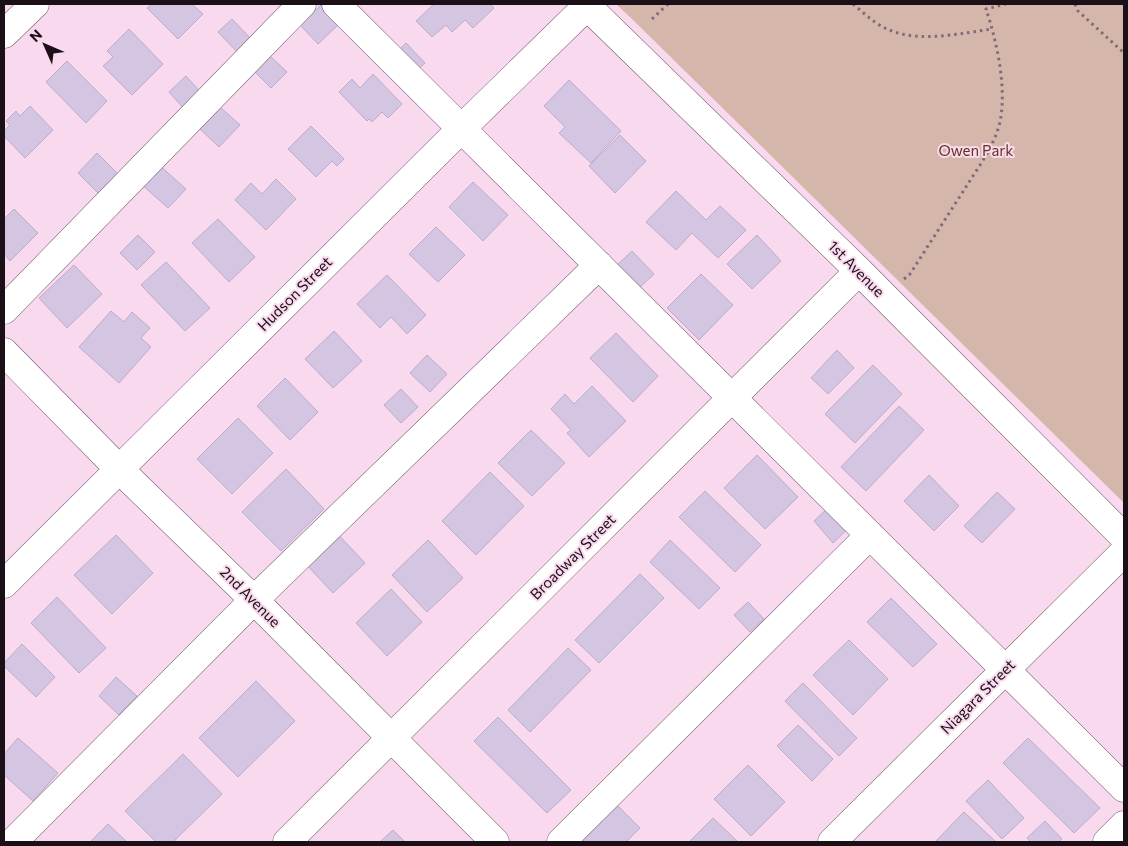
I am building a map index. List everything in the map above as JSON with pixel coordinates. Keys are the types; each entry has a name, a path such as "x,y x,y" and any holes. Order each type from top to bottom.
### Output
{"street":[{"path":"4,34 35,4"},
{"path":"4,310 302,4"},
{"path":"336,4 1124,788"},
{"name":"Hudson Street","path":"4,584 586,5"},
{"name":"1st Avenue","path":"586,5 859,272 1124,537"},
{"path":"13,842 254,600 599,265"},
{"name":"Broadway Street","path":"287,842 859,272"},
{"name":"2nd Avenue","path":"4,352 119,469 254,600 495,842"},
{"path":"561,842 870,535"},
{"name":"Niagara Street","path":"832,842 1124,552"},
{"path":"1107,842 1124,825"}],"path":[{"path":"652,19 668,4"},
{"path":"853,4 871,20 895,32 932,36 993,29"},
{"path":"900,283 910,274 994,141 1000,123 1002,86 993,29 986,9 1006,4"},
{"path":"1075,4 1078,11 1124,53"}],"green space":[{"name":"Owen Park","path":"616,4 1124,4 1124,503 631,18"}],"building":[{"path":"152,4 192,4 203,14 178,39 147,8"},
{"path":"434,4 490,4 494,8 473,28 465,20 452,32 446,25 432,37 416,21"},
{"path":"321,5 339,24 318,44 300,25"},
{"path":"232,19 254,42 240,55 218,32"},
{"path":"129,29 163,64 132,95 103,66 113,57 107,51"},
{"path":"406,43 425,63 414,73 395,54"},
{"path":"268,54 287,72 271,88 253,70"},
{"path":"67,61 107,101 86,123 46,82"},
{"path":"373,74 402,104 388,118 382,112 372,122 369,119 367,121 339,92 352,79 360,88"},
{"path":"186,76 204,96 187,112 169,92"},
{"path":"569,80 621,131 591,163 559,133 565,127 544,106"},
{"path":"30,106 53,130 25,158 4,136 4,131 10,125 6,121 16,111 20,116"},
{"path":"219,106 240,125 219,147 198,127"},
{"path":"311,126 344,159 337,166 332,161 316,177 288,149"},
{"path":"620,135 646,161 615,193 589,166"},
{"path":"97,153 119,175 100,195 78,173"},
{"path":"158,164 186,189 168,208 140,183"},
{"path":"276,179 296,199 266,230 235,200 251,183 262,194"},
{"path":"473,182 508,215 483,241 449,207"},
{"path":"676,191 706,220 720,206 746,230 718,258 692,233 676,250 646,222"},
{"path":"14,209 38,233 10,261 4,254 4,219"},
{"path":"218,219 255,257 229,282 192,243"},
{"path":"436,227 465,255 438,282 409,254"},
{"path":"138,235 155,252 137,270 120,253"},
{"path":"757,235 781,261 752,289 727,264"},
{"path":"632,251 654,274 636,291 614,268"},
{"path":"166,262 210,308 185,331 141,285"},
{"path":"74,265 102,294 67,328 39,298"},
{"path":"701,274 733,305 699,340 667,308"},
{"path":"387,275 426,315 407,334 391,317 380,328 357,304"},
{"path":"111,311 124,322 132,312 150,328 141,338 151,347 119,383 79,347"},
{"path":"334,331 362,361 333,388 305,359"},
{"path":"616,333 658,376 633,402 590,358"},
{"path":"837,350 854,368 828,394 811,378"},
{"path":"427,355 447,374 430,392 410,373"},
{"path":"873,365 902,394 855,443 825,414"},
{"path":"285,378 318,412 290,440 257,406"},
{"path":"592,386 626,421 589,457 567,433 571,430 551,409 565,394 574,404"},
{"path":"401,389 418,407 401,423 384,405"},
{"path":"899,406 924,430 866,491 841,467"},
{"path":"238,418 273,453 232,494 197,459"},
{"path":"531,430 565,463 532,496 498,463"},
{"path":"757,455 798,497 765,529 724,488"},
{"path":"286,469 324,509 281,551 242,512"},
{"path":"490,472 524,506 476,555 442,521"},
{"path":"929,475 959,506 934,531 904,501"},
{"path":"705,491 761,545 735,572 679,517"},
{"path":"997,492 1015,509 982,543 964,526"},
{"path":"831,505 851,526 833,543 814,521"},
{"path":"334,530 365,563 333,593 303,561"},
{"path":"116,535 153,573 112,614 74,575"},
{"path":"428,540 463,578 427,612 392,575"},
{"path":"670,540 720,588 699,609 650,562"},
{"path":"640,574 664,598 599,663 575,640"},
{"path":"391,589 422,622 387,656 356,623"},
{"path":"57,597 106,648 79,673 31,623"},
{"path":"891,598 937,644 913,667 867,622"},
{"path":"748,602 764,619 750,632 734,615"},
{"path":"849,640 888,679 853,715 813,675"},
{"path":"22,644 55,677 36,697 4,666 4,663"},
{"path":"568,648 591,670 530,732 508,710"},
{"path":"116,677 137,696 119,715 99,696"},
{"path":"256,681 295,721 238,777 199,738"},
{"path":"803,683 857,738 839,756 785,701"},
{"path":"498,717 571,790 547,813 474,741"},
{"path":"798,725 833,759 812,781 777,746"},
{"path":"18,738 58,773 33,801 4,775 4,754"},
{"path":"1028,738 1100,808 1074,833 1003,763"},
{"path":"183,754 222,794 173,842 156,842 125,811"},
{"path":"748,765 785,802 751,836 714,799"},
{"path":"988,780 1024,818 1002,839 966,801"},
{"path":"615,803 640,828 626,842 575,842"},
{"path":"964,812 996,842 935,842"},
{"path":"713,818 738,842 689,842"},
{"path":"1045,821 1062,839 1059,842 1031,842 1027,838"},
{"path":"108,824 127,842 90,842"},
{"path":"393,830 405,842 380,842"}]}
